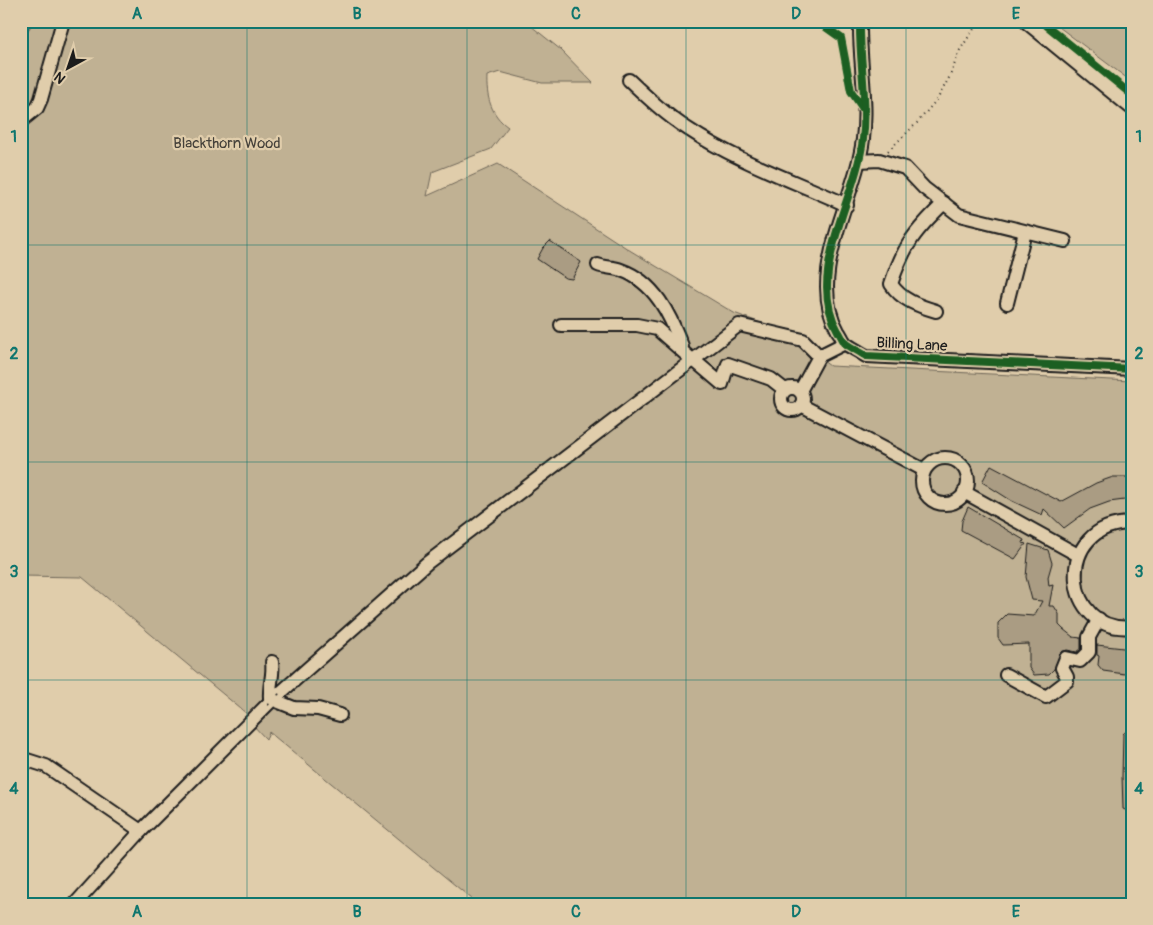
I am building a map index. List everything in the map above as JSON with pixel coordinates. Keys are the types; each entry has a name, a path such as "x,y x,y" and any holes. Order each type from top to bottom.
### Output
{"main road":[{"path":"1028,21 1132,106"}],"street":[{"path":"21,120 37,108 41,99 63,21"},
{"name":"Billing Lane","path":"860,21 859,54 865,112 859,161 833,246 826,290 833,322 845,343 866,356 1132,369"},
{"path":"629,80 659,108 688,130 734,154 846,205"},
{"path":"859,161 878,160 905,168 959,215 1065,241"},
{"path":"936,311 898,294 891,284 901,256 915,232 944,203"},
{"path":"1007,303 1024,232"},
{"path":"598,265 619,269 633,275 652,290 662,304 690,358"},
{"path":"561,325 637,326 657,329 722,384 728,364 771,379 785,390"},
{"path":"75,904 140,831 270,702 427,563 739,325 803,340 819,356"},
{"path":"800,391 819,356 845,343"},
{"path":"793,388 800,391 803,398 801,405 795,410 784,407 781,400 785,390 793,388"},
{"path":"801,405 924,470"},
{"path":"942,458 956,461 965,472 967,486 960,498 947,504 933,501 924,490 922,477 924,470 935,460 942,458"},
{"path":"964,492 1078,555"},
{"path":"1132,523 1114,524 1099,530 1087,541 1078,555 1074,571 1076,588 1082,603 1099,619 1108,624 1132,627"},
{"path":"1006,675 1046,697 1067,681 1062,668 1066,658 1080,661 1089,652 1089,637 1099,619"},
{"path":"272,662 274,672 270,698 294,708 318,709 340,714"},
{"path":"21,758 46,766 140,831"}],"path":[{"path":"878,160 889,146 938,98 969,34 979,21"}],"green space":[{"name":"Blackthorn Wood","path":"21,21 525,21 561,50 593,83 542,83 500,72 487,76 487,91 491,105 497,117 508,127 491,149 432,172 427,196 498,164 631,251 734,313 780,330 830,366 1132,381 1132,904 478,904 269,732 266,739 250,722 253,719 82,577 21,576"},
{"path":"1051,21 1132,21 1132,82"}],"shaded area":[{"path":"21,21 34,21 23,38 21,50"}],"building":[{"path":"550,241 581,262 572,279 565,278 537,259 543,248"},
{"path":"991,465 1061,502 1096,483 1113,477 1132,477 1132,499 1109,502 1090,509 1064,528 1044,509 1042,515 1012,501 982,482"},
{"path":"968,507 1024,540 1023,543 1026,544 1015,559 961,530 962,521"},
{"path":"1029,544 1048,550 1052,563 1048,577 1049,586 1053,585 1049,606 1054,606 1059,614 1059,625 1063,629 1073,637 1081,638 1081,649 1077,652 1067,650 1061,652 1054,669 1049,674 1034,675 1029,668 1029,644 1003,645 998,638 998,623 1007,614 1034,616 1042,601 1032,600 1026,577"},
{"path":"1097,645 1132,649 1132,675 1103,671 1098,665"},
{"path":"1132,726 1132,813 1123,809 1122,776 1123,734"}],"cycle path":[{"path":"817,21 841,38 851,91 864,110"},
{"path":"860,21 864,95 863,139 859,162 835,236 827,285 829,309 845,343 866,356 1132,369"},
{"path":"1041,21 1132,95"}]}
